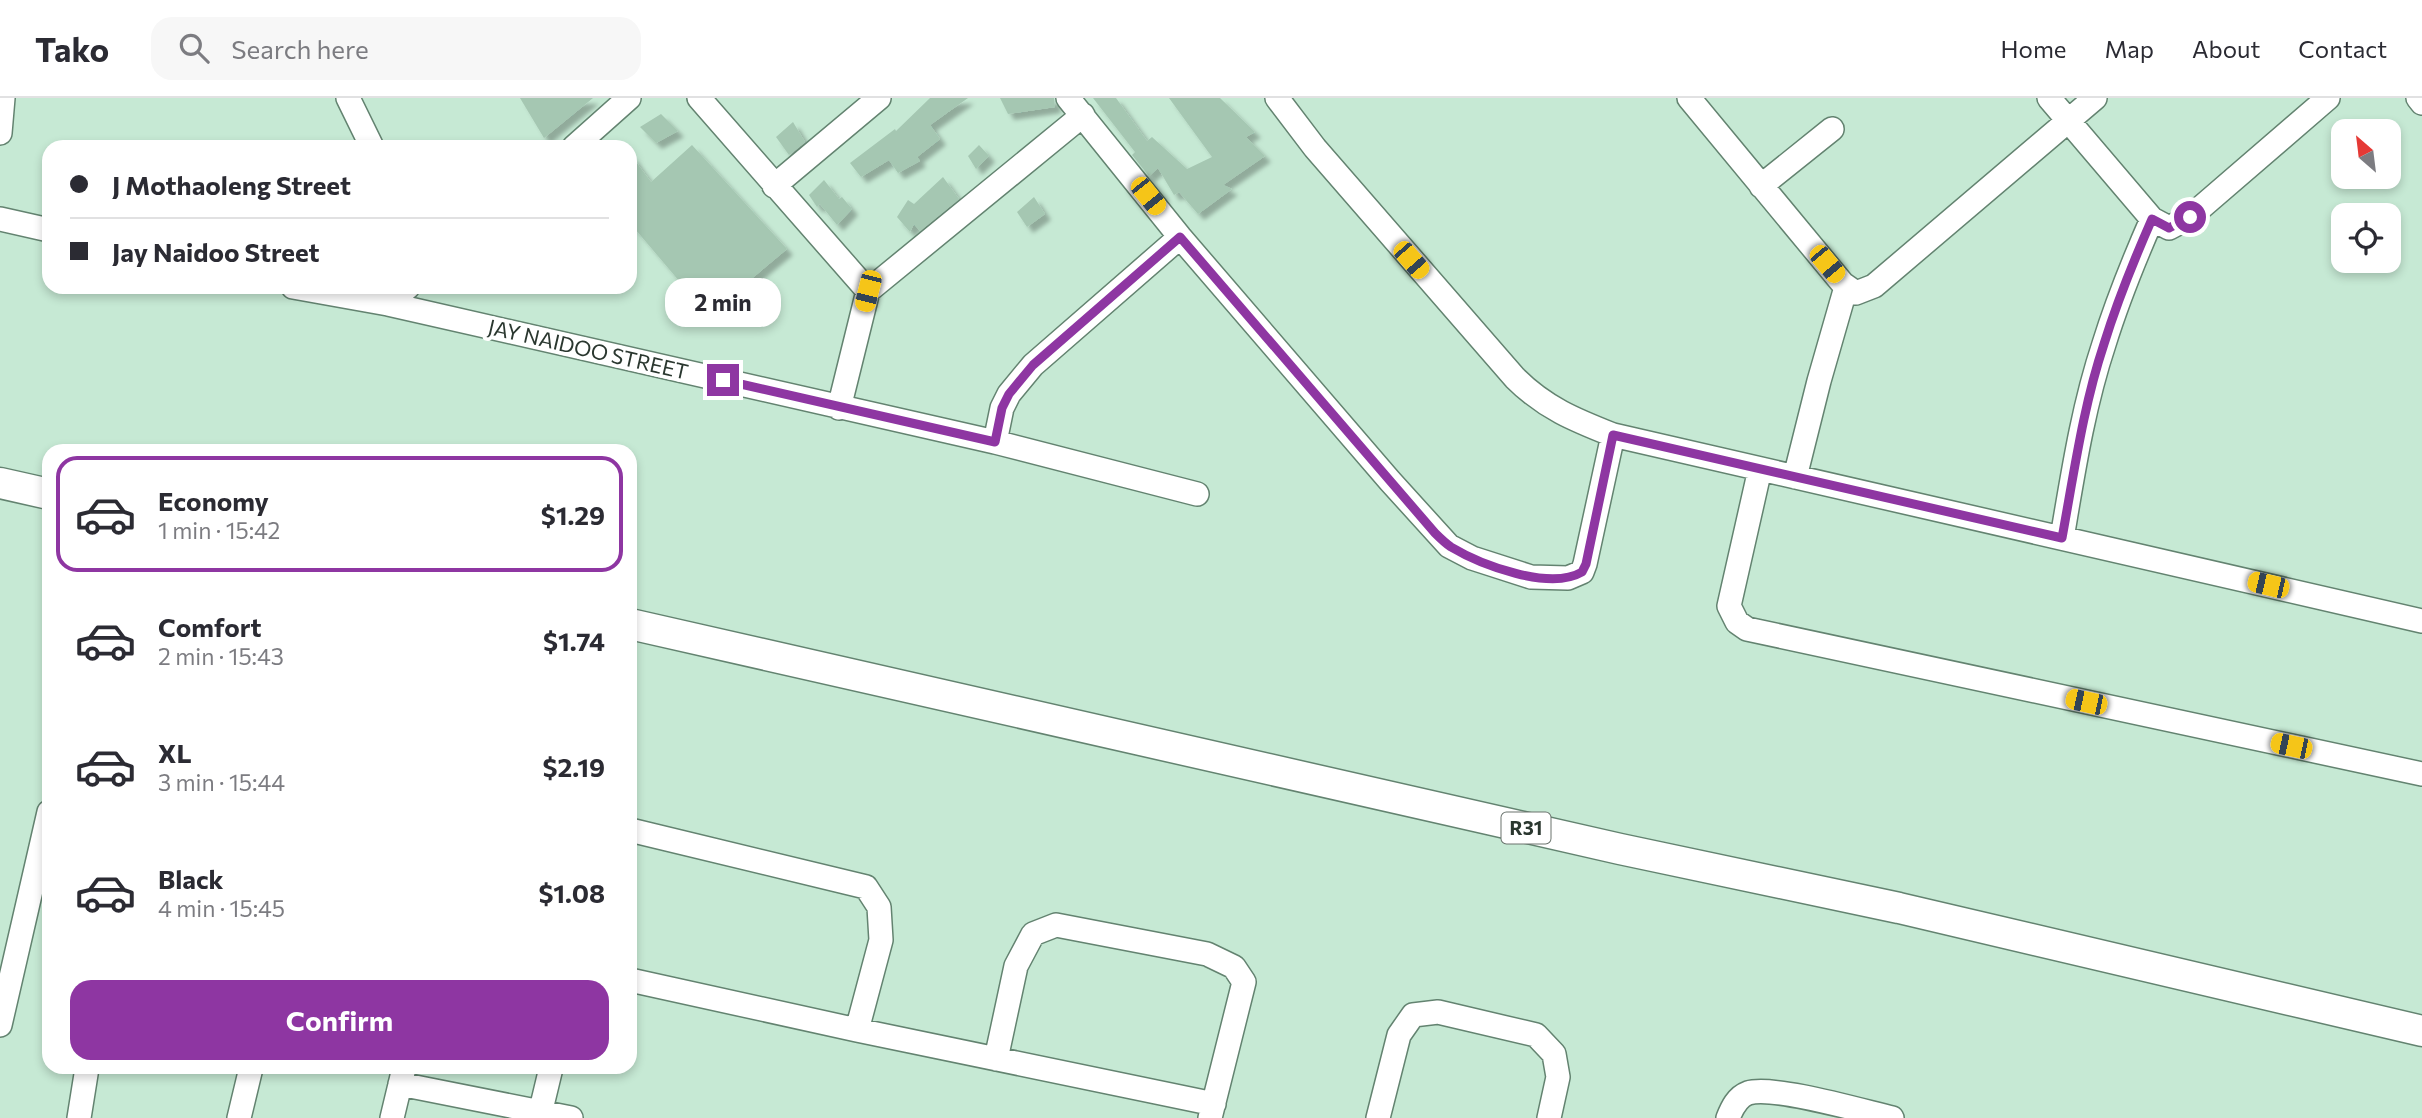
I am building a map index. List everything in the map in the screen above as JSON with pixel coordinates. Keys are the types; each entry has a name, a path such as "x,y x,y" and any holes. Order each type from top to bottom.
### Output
{"main road":[{"path":"0,483 42,492"},
{"name":"R31","path":"637,626 1593,843 1912,911 2422,1031"}],"street":[{"path":"348,98 369,140"},
{"path":"582,140 629,98"},
{"path":"699,98 868,291"},
{"path":"774,186 879,98"},
{"path":"1277,98 1315,148 1515,378 1530,393 1562,415 1613,435 2422,621"},
{"path":"1689,98 1845,285 1856,293 1874,286 2095,98"},
{"path":"2049,98 2152,219 2169,228 2190,217 2328,98"},
{"path":"2418,98 2422,103"},
{"path":"0,133 5,99"},
{"path":"839,408 868,291 976,203 1075,106 1180,237 1449,546 1472,558 1531,577 1567,578 1582,572 1586,564 1613,435"},
{"path":"1762,186 1832,129"},
{"path":"0,219 42,228"},
{"path":"2062,538 2079,440 2103,346 2129,272 2152,219"},
{"path":"995,442 1005,401 1033,365 1180,237"},
{"path":"1795,477 1845,285"},
{"name":"JAY NAIDOO STREET","path":"332,294 388,304 995,442 1197,494"},
{"path":"388,304 400,294"},
{"path":"1760,469 1729,606 1737,622 1747,629 2422,774"},
{"path":"637,832 866,887 879,907 881,940 857,1030"},
{"path":"0,1025 42,842"},
{"path":"637,982 996,1059 1212,1111 1244,982 1234,967 1206,954 1056,925 1033,934 1016,966 996,1059"},
{"path":"1378,1118 1399,1035 1413,1016 1438,1012 1536,1035 1554,1054 1558,1077 1549,1118"},
{"path":"79,1118 86,1074"},
{"path":"239,1118 250,1074"},
{"path":"539,1115 549,1074"},
{"path":"392,1118 402,1076 539,1115 571,1118"},
{"path":"1728,1118 1733,1105 1745,1094 1767,1090 1891,1118"}],"building":[{"path":"520,98 593,98 544,138"},
{"path":"930,98 968,98 930,125 940,139 917,157 920,161 898,173 889,160 861,177 850,163 895,129 896,131"},
{"path":"1000,98 1054,98 1055,107 1008,114"},
{"path":"1093,98 1116,98 1147,141 1152,137 1187,169 1212,157 1169,98 1220,98 1255,132 1246,137 1265,156 1223,185 1232,189 1198,214 1179,192 1174,195 1158,168 1149,176 1132,155 1135,152"},
{"path":"661,114 678,131 656,143 640,127"},
{"path":"793,122 805,142 789,155 776,137"},
{"path":"692,145 787,249 708,315 637,231 637,163 651,182"},
{"path":"979,145 989,156 976,169 968,156"},
{"path":"943,177 959,199 920,231 914,224 910,232 897,217 908,200 914,204"},
{"path":"824,180 839,199 842,197 852,209 837,225 820,204 817,207 809,195"},
{"path":"1034,197 1045,214 1027,227 1017,212"}],"route":[{"path":"723,380 995,442 1002,408 1009,394 1033,365 1180,237 1435,533 1449,546 1472,558 1531,577 1567,578 1582,572 1586,564 1613,435 2062,538 2079,440 2103,346 2129,272 2152,219 2169,228 2190,217"}]}
